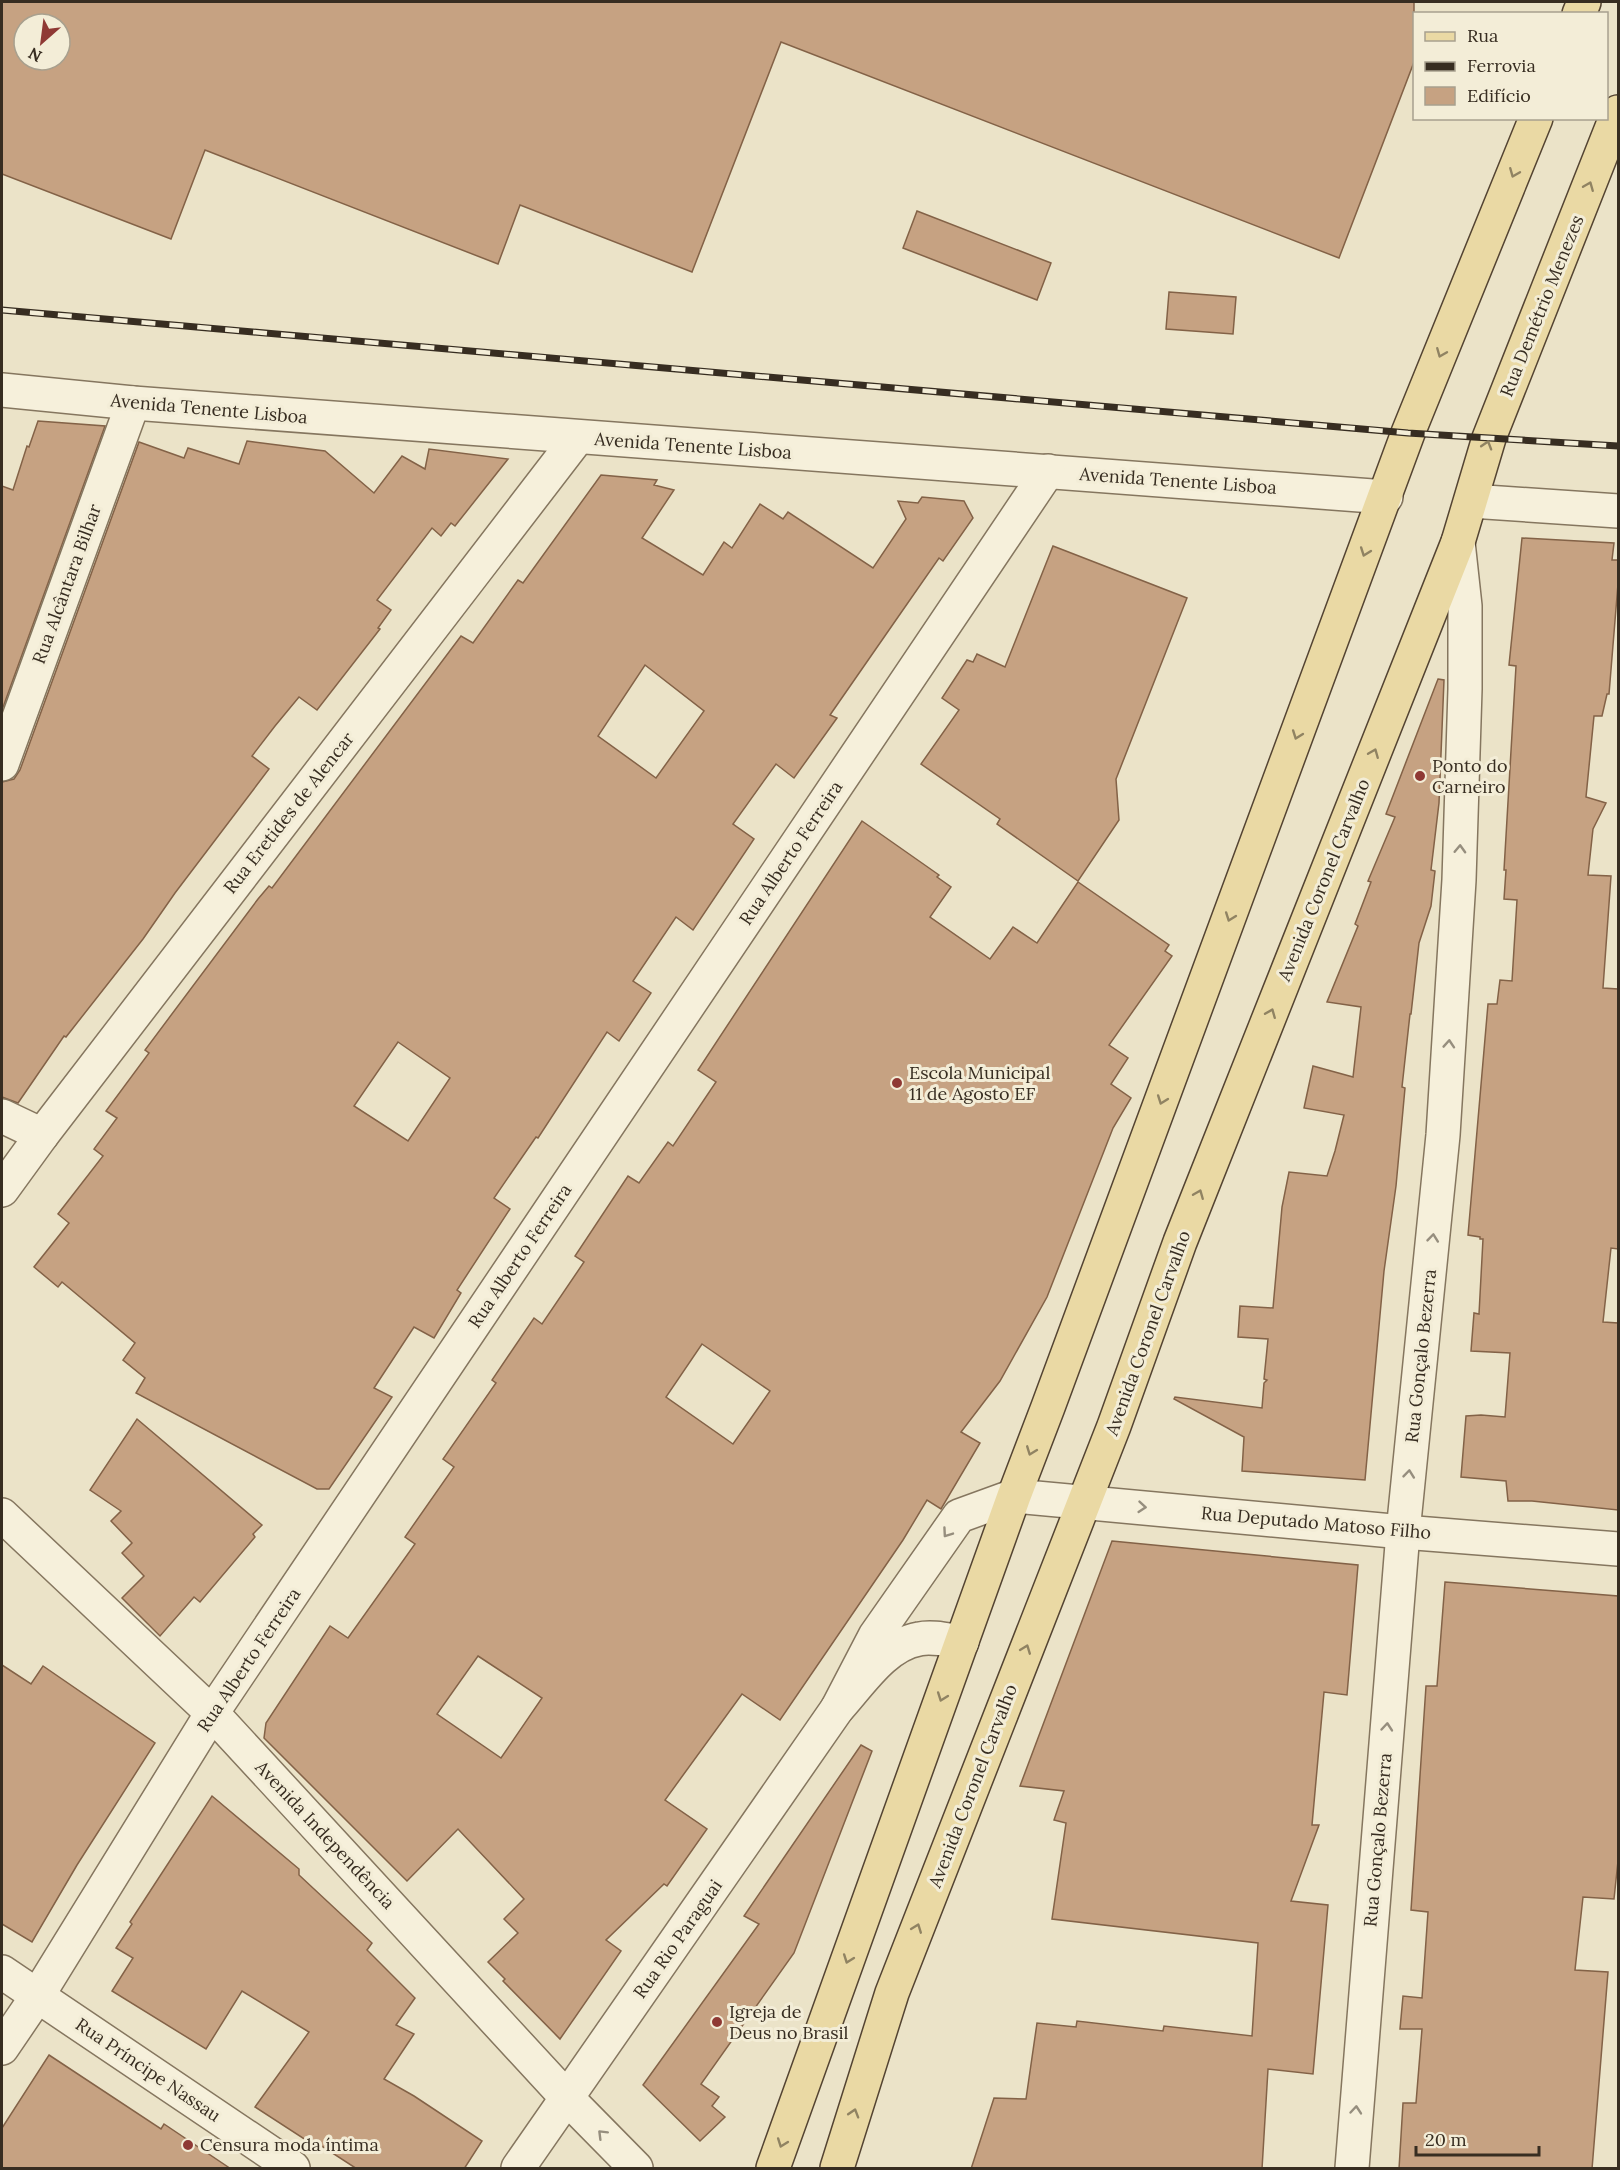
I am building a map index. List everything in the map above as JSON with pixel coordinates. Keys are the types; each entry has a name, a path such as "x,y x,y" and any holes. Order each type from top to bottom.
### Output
{"main road":[{"name":"Rua Demétrio Menezes","path":"1471,501 1489,438 1618,112"},
{"path":"773,2169 1014,1496 1408,433 1535,120"},
{"name":"Avenida Coronel Carvalho","path":"837,2169 892,1993 1114,1426 1180,1242 1458,542 1471,501"}],"street":[{"name":"Avenida Tenente Lisboa","path":"2,390 133,403 1386,497"},
{"name":"Rua Alcântara Bilhar","path":"2,764 133,403"},
{"name":"Rua Eretides de Alencar","path":"2,1190 578,437"},
{"name":"Rua Alberto Ferreira","path":"2,2048 38,1995 212,1713 1048,471"},
{"path":"1471,501 1618,511"},
{"name":"Rua Gonçalo Bezerra","path":"1352,2169 1403,1532 1443,1135 1459,880 1465,606 1458,542"},
{"path":"2,1116 42,1135"},
{"name":"Rua Deputado Matoso Filho","path":"1014,1496 1403,1532 1618,1549"},
{"name":"Rua Rio Paraguai","path":"518,2169 837,1708 875,1636 959,1516 1014,1496"},
{"name":"Avenida Independência","path":"2,1515 212,1713 568,2099 636,2169"},
{"name":"Rua Rio Paraguai","path":"837,1708 880,1661 903,1643 921,1638 962,1642"},
{"name":"Rua Príncipe Nassau","path":"2,1972 293,2169"}],"building":[{"path":"2,2 1414,2 1413,65 1339,258 781,42 692,272 520,205 498,264 205,150 171,239 2,174"},
{"path":"917,211 1051,263 1037,300 903,248"},
{"path":"1169,292 1236,297 1233,334 1166,329"},
{"path":"38,421 105,426 2,710 2,486 13,490 27,446 29,447"},
{"path":"247,441 325,451 374,493 402,456 425,469 429,449 508,459 455,526 451,523 441,536 432,528 377,600 391,610 378,628 380,629 317,710 299,697 252,756 269,769 143,939 66,1037 64,1036 18,1103 2,1097 2,782 14,779 20,770 139,442 184,458 188,448 239,464"},
{"path":"601,475 657,480 654,485 674,490 642,538 703,575 724,542 732,548 760,504 783,519 788,512 873,568 906,519 898,501 918,503 922,497 964,501 973,518 943,561 939,558 830,715 837,718 794,778 776,764 733,824 754,839 693,930 676,917 633,981 651,993 619,1041 607,1032 538,1138 536,1137 494,1198 510,1209 457,1290 461,1293 434,1338 414,1327 374,1388 392,1397 329,1489 317,1489 136,1393 145,1378 123,1360 135,1343 62,1282 58,1287 34,1267 69,1223 58,1214 103,1156 94,1149 117,1118 106,1111 149,1053 145,1050 258,899 269,886 272,888 461,636 473,643 518,580 523,583","holes":["645,665 704,711 656,778 598,736","398,1042 450,1078 408,1141 354,1106"]},
{"path":"1522,538 1614,543 1612,560 1618,560 1609,694 1607,694 1602,716 1594,716 1586,797 1606,803 1593,829 1588,875 1611,876 1603,988 1618,989 1618,1249 1611,1248 1603,1322 1618,1323 1618,1510 1532,1501 1508,1501 1506,1481 1461,1477 1466,1416 1505,1417 1510,1353 1471,1351 1474,1313 1479,1314 1483,1239 1468,1235 1488,1004 1497,1004 1500,980 1512,981 1517,900 1504,899 1506,870 1504,870 1516,666 1509,665"},
{"path":"1053,546 1187,598 1116,779 1119,820 1078,881 997,824 1000,819 921,764 959,710 942,698 967,660 973,662 977,654 1005,667"},
{"path":"1438,679 1444,680 1439,803 1431,870 1435,871 1431,906 1419,943 1410,1014 1402,1087 1405,1088 1396,1186 1384,1271 1365,1480 1242,1471 1244,1437 1174,1399 1175,1397 1262,1408 1264,1383 1267,1380 1264,1379 1268,1339 1238,1337 1240,1306 1273,1308 1282,1207 1289,1172 1327,1176 1335,1151 1344,1115 1304,1108 1313,1066 1353,1077 1361,1007 1327,1002 1358,926 1355,924 1371,882 1368,881 1395,817 1386,814"},
{"path":"862,821 939,875 937,877 951,887 930,917 990,959 1013,927 1037,943 1078,882 1169,945 1165,951 1172,956 1109,1045 1128,1058 1111,1084 1131,1098 1113,1128 1047,1297 1000,1381 961,1432 980,1443 941,1509 927,1500 903,1540 780,1720 742,1694 665,1800 707,1829 667,1886 664,1884 606,1940 621,1951 560,2039 503,1981 505,1979 488,1962 518,1933 504,1919 524,1899 458,1829 407,1881 264,1738 266,1723 330,1626 348,1638 415,1544 405,1537 454,1467 443,1459 496,1383 492,1380 534,1318 542,1324 584,1262 575,1256 628,1176 639,1183 668,1142 673,1146 716,1082 698,1070","holes":["702,1344 770,1391 733,1444 666,1397","478,1656 542,1698 501,1758 437,1714"]},
{"path":"137,1419 262,1525 253,1534 255,1537 200,1602 194,1597 160,1636 122,1598 144,1576 122,1553 132,1543 111,1521 121,1511 90,1490"},
{"path":"1112,1541 1358,1565 1347,1695 1324,1692 1312,1825 1319,1825 1291,1901 1328,1905 1313,2074 1268,2069 1262,2169 971,2169 994,2098 1026,2099 1037,2023 1076,2027 1077,2021 1163,2031 1164,2026 1252,2036 1258,1943 1052,1919 1066,1823 1054,1820 1064,1791 1020,1786"},
{"path":"1445,1582 1618,1596 1618,1861 1614,1899 1583,1897 1575,1970 1608,1972 1592,2169 1399,2169 1403,2103 1416,2103 1422,2029 1400,2029 1403,1996 1422,1998 1428,1912 1411,1910 1426,1686 1437,1686"},
{"path":"2,1665 31,1684 43,1666 155,1743 77,1865 32,1942 2,1924"},
{"path":"861,1745 872,1751 794,1953 701,2084 719,2097 712,2106 725,2117 700,2141 643,2085 759,1924 744,1916"},
{"path":"212,1796 299,1869 299,1875 372,1943 367,1950 415,1998 396,2025 414,2034 384,2079 482,2141 464,2169 357,2169 314,2141 312,2144 255,2107 309,2032 242,1991 206,2049 112,1991 133,1958 116,1948 132,1924 130,1922"},
{"path":"49,2055 161,2129 164,2124 231,2169 2,2169 2,2128"}],"railway":[{"path":"2,310 1408,433 1618,446"}],"place":[{"name":"Ponto do Carneiro","path":"1420,776"},
{"name":"Escola Municipal 11 de Agosto EF","path":"897,1083"},
{"name":"Igreja de Deus no Brasil","path":"717,2022"},
{"name":"Censura moda íntima","path":"188,2145"}]}
